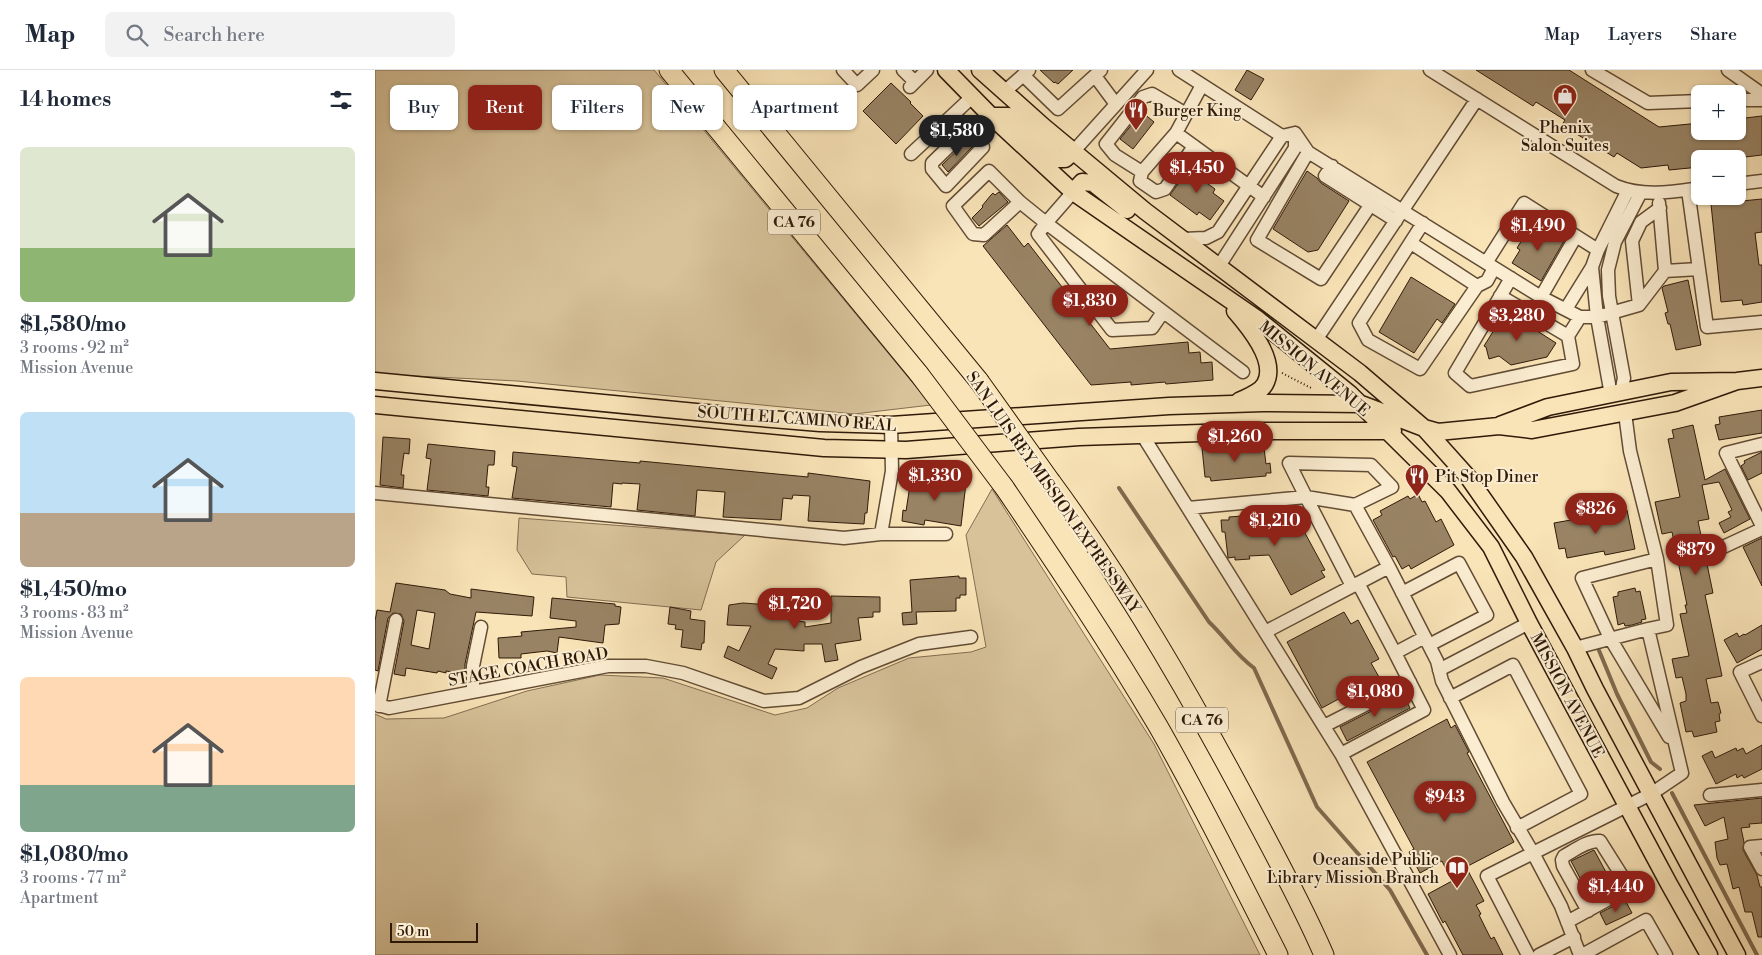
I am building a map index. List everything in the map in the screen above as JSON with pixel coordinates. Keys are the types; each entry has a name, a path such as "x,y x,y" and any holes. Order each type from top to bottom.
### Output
{"highway":[{"name":"CA 76","path":"669,70 919,374 1004,487 1096,624 1158,726 1202,806 1278,955"},
{"name":"SAN LUIS REY MISSION EXPRESSWAY","path":"724,70 979,381 1101,555 1189,697 1273,853 1324,955"}],"main road":[{"name":"MISSION AVENUE","path":"946,70 991,116 1073,192 1256,318 1361,404 1448,491 1491,547 1529,623 1709,955"},
{"name":"MISSION AVENUE","path":"980,70 1073,152 1145,211 1360,373 1423,428 1468,477 1524,556 1575,648 1737,955"},
{"path":"991,116 1009,116 1057,159 1065,159 1073,152"},
{"path":"1073,192 1082,182 1087,182 1093,184 1130,212 1145,211"},
{"path":"1149,245 1163,242 1207,271 1219,266"},
{"path":"1219,292 1248,325 1259,343 1269,372 1265,384 1259,391 1233,404"},
{"path":"1423,428 1438,432 1453,432 1499,426 1548,407 1671,382 1737,381 1762,378"},
{"name":"SOUTH EL CAMINO REAL","path":"375,380 820,423 891,425 1233,404 1361,404 1423,428"},
{"path":"1499,426 1532,430 1625,413 1675,402 1737,381"},
{"path":"1625,413 1637,404 1662,394 1691,388 1703,382"},
{"path":"1544,428 1559,418 1619,400 1616,394"},
{"name":"SOUTH EL CAMINO REAL","path":"375,405 824,448 893,450 1079,437 1262,431 1388,432 1423,428"}],"street":[{"path":"843,70 857,85 873,70"},
{"path":"903,70 912,85 927,70"},
{"path":"1073,152 1115,103 1147,70"},
{"path":"1179,70 1282,136"},
{"path":"1430,70 1616,186 1627,190 1658,193 1691,189"},
{"path":"1592,70 1649,103 1691,101"},
{"path":"1728,70 1762,94"},
{"path":"1004,92 1026,73 1059,109 1098,73 1115,103"},
{"path":"1194,146 1165,189 1156,192 1140,181 1142,172 1176,132 1202,85"},
{"path":"1142,172 1115,155 1106,144 1143,97 1153,94 1186,114"},
{"path":"911,154 972,97"},
{"path":"1316,340 1477,99"},
{"path":"1746,100 1762,100"},
{"path":"954,114 967,128"},
{"path":"1176,132 1264,197"},
{"path":"1295,133 1308,152 1332,166 1400,216"},
{"path":"1183,239 1207,238 1218,232 1282,136 1295,133"},
{"path":"1219,266 1295,148 1295,133"},
{"path":"1308,152 1257,240 1321,279 1371,204"},
{"path":"1332,166 1325,176 1371,204 1423,223 1541,297 1581,318 1597,316 1639,304 1665,271 1658,193"},
{"path":"1019,202 984,235 973,234 953,206 989,171 1019,202 1243,372"},
{"path":"1746,183 1762,181"},
{"path":"1566,309 1592,267 1598,250 1627,190"},
{"path":"1073,192 1038,234 1112,330 1152,328 1163,312"},
{"path":"1616,394 1625,378 1609,296 1608,270 1615,242 1641,192"},
{"path":"1423,223 1359,323 1368,340 1420,369 1477,286 1487,281 1490,265 1524,203 1598,250"},
{"path":"1695,205 1699,269 1707,327 1762,322"},
{"path":"1639,304 1632,241 1641,222 1660,208"},
{"path":"1541,297 1576,236"},
{"path":"1411,243 1477,286"},
{"path":"1592,267 1597,316 1616,394"},
{"path":"1665,271 1699,269"},
{"path":"1511,278 1455,373 1470,386 1573,364 1568,336 1581,318"},
{"path":"1500,296 1568,336"},
{"path":"1575,648 1667,625 1657,559 1630,451 1625,413"},
{"path":"881,534 892,471 891,425"},
{"path":"1143,436 1341,754 1450,955"},
{"path":"1721,548 1762,527 1726,453 1762,444"},
{"path":"1189,508 1306,497 1355,505 1392,488 1371,466 1289,463 1306,497 1355,585 1395,653 1424,710 1341,754"},
{"path":"375,493 844,538 881,534 945,534"},
{"path":"1355,505 1427,641 1439,670 1441,681 1517,828 1547,880 1581,955 1646,920 1666,955"},
{"path":"1657,559 1582,578 1610,638 1676,747"},
{"path":"1395,653 1487,615 1459,563 1402,593"},
{"path":"1265,632 1389,567"},
{"path":"377,705 396,620"},
{"path":"1439,670 1529,623"},
{"path":"473,692 473,666 481,627"},
{"path":"1528,955 1487,876 1651,794 1682,772 1648,629"},
{"name":"STAGE COACH ROAD","path":"377,705 389,708 608,666 646,666 683,673 764,701 799,698 861,667 919,644 971,637"},
{"path":"1762,662 1740,672 1762,716"},
{"path":"1450,698 1513,665 1581,794 1517,828"},
{"path":"1324,726 1410,682"},
{"path":"1710,795 1762,790"},
{"path":"1567,922 1588,911 1629,887 1601,841 1591,842 1564,856 1562,860 1588,911"},
{"path":"1756,847 1762,869"},
{"path":"1547,880 1566,871"},
{"path":"1539,955 1574,938"}],"path":[{"path":"1282,373 1311,388"}],"shaded area":[{"path":"375,70 654,70 666,85 652,85 652,130 704,130 931,405 854,414 517,381 375,374"},
{"path":"992,489 1154,744 1260,955 375,955 375,714 386,719 444,718 527,691 600,675 663,678 775,715 807,708 838,688 909,658 971,652 986,647 966,535"},
{"path":"519,518 745,535 716,562 701,610 567,597 566,577 532,574 517,550"}],"building":[{"path":"1040,70 1073,70 1058,84 1054,83"},
{"path":"1247,70 1264,79 1251,100 1235,90"},
{"path":"1476,70 1569,70 1659,127 1691,124 1691,140 1746,140 1746,118 1762,116 1762,155 1746,157 1746,150 1691,150 1691,168 1669,170 1668,165 1641,168 1617,153 1614,157 1562,125 1565,120 1536,102 1533,106"},
{"path":"891,83 923,116 896,144 863,111"},
{"name":"Burger King","path":"1142,112 1154,122 1133,149 1120,139"},
{"path":"967,141 972,147 948,172 942,165"},
{"path":"1193,163 1202,169 1197,176 1215,189 1213,193 1224,201 1210,220 1199,212 1197,215 1170,195"},
{"path":"1307,171 1321,183 1349,201 1318,250 1308,252 1273,229"},
{"path":"999,192 1008,202 979,226 972,218 993,193 995,195"},
{"path":"1762,199 1762,232 1755,233 1759,265 1762,265 1762,302 1743,305 1742,300 1721,302 1711,205 1746,205 1746,201"},
{"path":"1537,224 1564,241 1541,281 1512,263 1520,250 1517,248 1525,235 1528,237"},
{"path":"1007,225 1024,247 1028,243 1110,349 1188,342 1189,353 1200,352 1201,363 1212,362 1213,380 1166,384 1165,382 1131,385 1131,382 1091,385 983,246"},
{"path":"1411,277 1455,304 1442,323 1437,319 1414,353 1379,332"},
{"path":"1688,280 1701,345 1676,350 1670,324 1668,324 1665,313 1668,312 1662,288"},
{"path":"1506,311 1556,343 1547,357 1511,365 1499,356 1489,359 1486,347 1484,346"},
{"path":"1762,410 1762,433 1719,440 1715,425 1720,424 1719,417"},
{"path":"1693,425 1705,480 1725,469 1750,519 1724,533 1719,523 1731,517 1728,512 1732,510 1719,482 1702,485 1709,519 1698,521 1713,593 1705,595 1722,676 1706,679 1711,703 1718,702 1721,713 1719,714 1720,721 1715,722 1717,732 1694,737 1692,731 1686,732 1680,703 1686,701 1686,694 1682,677 1676,678 1672,659 1689,656 1680,614 1687,613 1685,605 1687,605 1672,532 1662,534 1655,502 1680,497 1668,439 1674,438 1672,430"},
{"path":"383,437 410,439 409,454 404,453 401,475 404,475 403,488 380,485"},
{"path":"428,444 495,451 494,465 488,465 486,487 489,487 488,496 427,490 431,459 426,458"},
{"path":"1231,446 1231,449 1264,448 1266,464 1270,463 1271,473 1266,473 1266,476 1211,481 1210,477 1205,477 1202,448"},
{"path":"513,452 640,463 640,461 808,477 808,473 870,481 867,513 865,513 864,524 808,521 810,496 793,495 792,499 783,498 781,520 723,517 725,492 697,490 695,516 637,510 640,484 622,483 613,483 611,507 512,498 517,467 512,466"},
{"path":"1762,452 1762,473 1748,480 1741,466 1745,463 1744,461"},
{"path":"911,479 943,484 943,479 966,483 961,526 925,520 924,525 902,521 903,510 906,511"},
{"path":"1418,494 1422,502 1425,501 1436,522 1441,519 1454,545 1411,569 1409,565 1402,569 1395,556 1393,557 1373,520 1382,515 1380,511 1408,496 1410,499"},
{"path":"1627,510 1635,549 1605,555 1604,551 1567,558 1565,548 1559,549 1554,523"},
{"path":"1283,513 1299,522 1325,570 1321,571 1325,577 1291,595 1269,555 1249,556 1250,559 1235,560 1235,557 1228,558 1225,532 1222,532 1221,520 1229,520 1229,517"},
{"path":"1762,538 1762,586 1743,547"},
{"path":"959,576 959,578 966,578 966,595 960,595 960,598 956,598 956,611 916,612 917,624 903,625 902,613 912,612 910,580"},
{"path":"396,583 445,590 450,594 471,598 471,589 534,597 532,616 476,612 465,664 465,674 446,671 446,673 438,671 437,673 406,668 405,676 394,674 404,621 401,614 393,613 388,618 378,671 375,670 375,621 377,610 390,612","holes":["417,610 435,613 429,649 411,645"]},
{"path":"1635,588 1636,592 1640,591 1646,619 1632,625 1625,626 1624,623 1618,625 1613,597 1618,596 1618,592"},
{"path":"831,596 880,597 880,612 873,612 873,617 858,618 861,640 835,644 838,660 825,662 822,644 804,644 804,651 775,649 768,664 777,668 772,679 724,657 728,646 739,651 751,626 727,625 729,605 743,603 798,607 797,621 805,622 805,627 831,623"},
{"path":"552,598 615,604 615,606 621,607 619,624 605,625 603,643 559,637 557,653 547,651 521,654 521,658 499,658 498,638 522,636 521,632 576,627 576,621 550,618"},
{"path":"670,607 691,611 690,619 705,621 704,643 702,643 701,650 681,647 683,630 675,629 676,625 668,624"},
{"path":"1344,612 1351,624 1358,620 1379,659 1371,663 1379,677 1322,708 1287,642"},
{"path":"1762,625 1762,649 1737,663 1724,640 1737,633 1739,637 1745,635"},
{"path":"1403,695 1410,708 1347,741 1340,727"},
{"path":"1447,719 1451,728 1455,725 1469,752 1467,753 1514,842 1466,867 1484,901 1476,905 1481,914 1479,915 1491,939 1494,937 1503,955 1463,955 1428,894 1452,881 1442,861 1420,873 1409,852 1414,849 1367,762"},
{"path":"1762,745 1762,769 1744,778 1742,775 1737,778 1736,774 1716,784 1702,756 1712,751 1715,758 1736,748 1737,751 1743,748 1746,754"},
{"path":"1762,798 1762,823 1749,824 1750,827 1741,828 1744,842 1743,850 1757,875 1760,887 1762,887 1762,937 1758,937 1752,912 1745,912 1739,887 1733,889 1727,864 1720,865 1717,858 1715,842 1728,839 1724,817 1705,826 1694,805"},
{"path":"1594,850 1614,887 1591,899 1571,861"},
{"path":"1625,900 1632,913 1606,925 1600,913"}],"waterway":[{"path":"1119,488 1209,622 1254,668 1317,807 1390,890 1427,955"},
{"path":"1598,648 1617,694 1651,762 1660,769"},
{"path":"1672,793 1757,955"}],"place":[{"name":"Phenix Salon Suites","path":"1565,117"},
{"name":"Burger King","path":"1136,131"},
{"name":"Pit Stop Diner","path":"1417,497"},
{"name":"Oceanside Public Library Mission Branch","path":"1457,889"}]}
